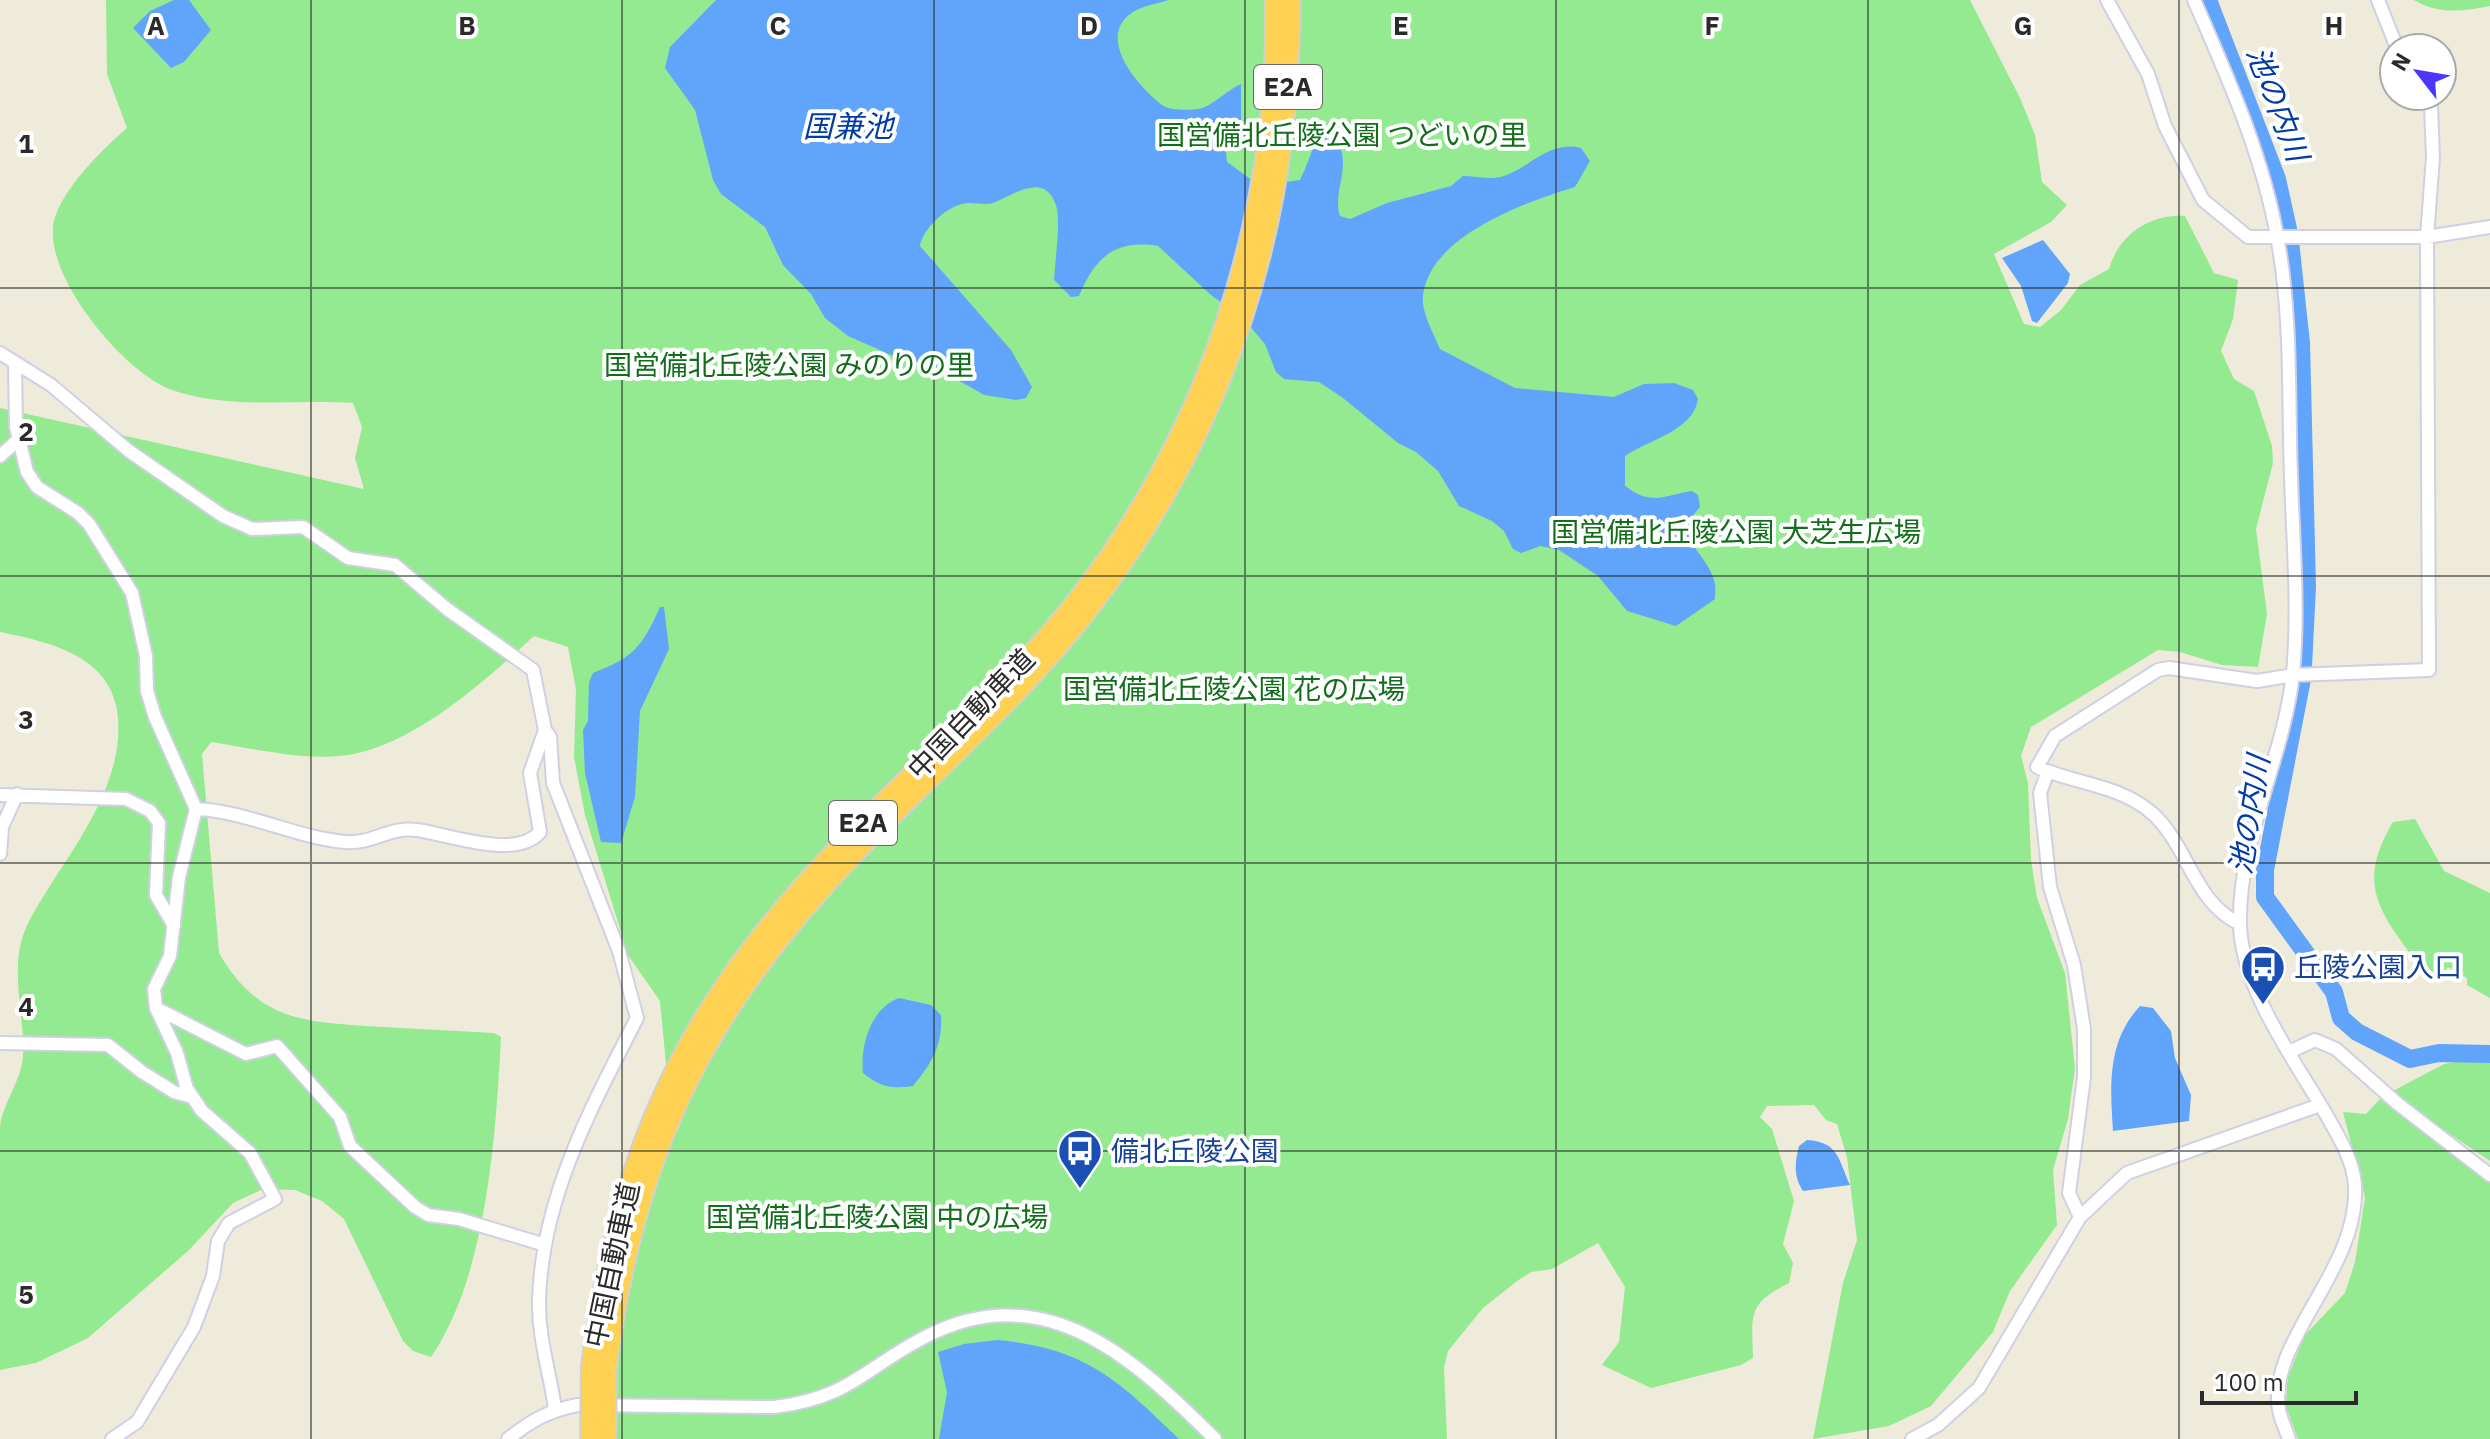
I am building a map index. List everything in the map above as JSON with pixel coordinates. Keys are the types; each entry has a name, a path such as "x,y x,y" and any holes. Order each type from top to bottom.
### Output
{"highway":[{"name":"中国自動車道","path":"1272,172 1275,0"},
{"name":"中国自動車道","path":"590,1439 599,1366 601,1293 624,1194 644,1135 701,1020 737,965 805,882 1000,687 1074,603 1136,515 1232,330 1266,240 1272,172 1290,62 1290,0"},
{"name":"中国自動車道","path":"599,1366 606,1439"}],"street":[{"path":"2107,0 2148,74 2165,126 2203,200 2248,237 2427,237 2490,227"},
{"path":"2194,0 2237,100 2278,238 2287,354 2295,601 2293,675 2244,879 2240,924 2243,953 2257,992 2344,1146 2355,1183 2352,1219 2343,1254 2297,1335 2280,1377 2279,1409 2289,1439"},
{"path":"2378,0 2391,32"},
{"path":"2240,924 2215,911 2166,829 2151,813 2112,789 2037,767 2055,736 2158,670 2169,668 2257,681 2293,675 2429,670 2427,237 2433,157 2431,112"},
{"path":"0,353 51,385 120,444 223,516 252,529 303,527 348,558 384,562 408,573 447,609 533,670 545,730 550,737 553,783 619,951 637,1018 568,1159 542,1244 541,1348 555,1409"},
{"path":"15,364 18,440 27,472 37,487 89,524 132,593 146,656 147,691 155,717 196,809 179,877 170,956 156,980 156,1008 192,1097 202,1111 250,1153 275,1199 229,1223 218,1241 213,1276 194,1327 137,1422 112,1439"},
{"path":"0,456 18,440"},
{"path":"196,809 347,842 403,828 498,846 518,845 533,840 540,832 530,773 545,730"},
{"path":"2048,771 2040,793 2050,887 2074,965 2084,1029 2084,1077 2069,1193 2080,1217"},
{"path":"0,854 2,827 17,794"},
{"path":"0,795 126,799 150,811 159,823 156,895 174,926"},
{"path":"156,1008 246,1054 277,1046 340,1117 350,1146 396,1191 428,1215 459,1219 542,1244"},
{"path":"2289,1052 2315,1040 2336,1049 2398,1104 2490,1175"},
{"path":"0,1043 108,1045 174,1092 192,1097"},
{"path":"1912,1439 1938,1425 1979,1388 2080,1217 2127,1173 2320,1105"},
{"path":"508,1439 525,1425 555,1409 578,1405 774,1407 805,1403 848,1387 928,1335 991,1316 1018,1316 1080,1331 1146,1371 1215,1439"}],"green space":[{"path":"106,0 1970,0 2020,98 2035,135 2042,182 2067,205 2051,222 1994,254 2024,324 2040,327 2061,310 2080,285 2109,269 2120,246 2137,229 2159,219 2185,216 2214,273 2238,280 2233,319 2221,351 2234,379 2254,391 2272,446 2273,463 2256,529 2267,614 2258,667 2222,665 2180,652 2158,650 2031,727 2021,756 2028,783 2031,860 2037,898 2065,973 2075,1068 2068,1119 2053,1170 2057,1225 2010,1291 1993,1332 1931,1406 1889,1426 1813,1439 1843,1283 1857,1240 1847,1157 1837,1124 1826,1120 1814,1105 1767,1106 1760,1117 1772,1129 1794,1201 1783,1244 1793,1263 1789,1283 1759,1304 1753,1320 1753,1358 1741,1365 1651,1388 1602,1365 1619,1342 1625,1287 1598,1243 1552,1269 1531,1272 1517,1281 1483,1308 1448,1351 1444,1368 1447,1439 617,1439 615,1368 623,1302 645,1203 672,1127 660,1001 628,955 585,815 574,757 576,689 568,647 534,636 444,711 418,728 365,751 323,757 275,753 211,742 202,754 219,953 252,994 269,1006 309,1020 494,1033 501,1037 491,1160 476,1246 450,1324 431,1357 413,1351 403,1341 344,1219 322,1201 295,1190 263,1189 233,1203 189,1250 88,1338 36,1363 0,1370 0,1126 23,1057 18,985 21,942 31,917 80,839 102,796 111,774 118,728 116,705 109,687 86,661 53,645 0,632 0,408 364,489 355,458 362,427 353,403 238,402 172,390 153,380 113,346 93,323 63,274 55,250 53,229 62,202 82,174 127,128 107,74"},
{"path":"2414,0 2490,0 2490,6 2442,10"},
{"path":"2415,819 2444,871 2490,893 2490,998 2467,985 2467,978 2448,967 2439,979 2427,970 2403,944 2381,908 2374,881 2378,853 2393,822"},
{"path":"2490,1054 2490,1161 2389,1093 2444,1064"},
{"path":"2380,1099 2490,1182 2490,1439 2298,1439 2286,1407 2287,1380 2304,1336 2345,1293 2355,1262 2365,1198 2343,1112 2366,1114"}],"water":[{"path":"174,0 189,0 211,30 184,62 171,68 133,28 150,11"},
{"name":"国兼池","path":"716,0 1168,0 1133,12 1122,22 1118,35 1119,48 1132,74 1162,105 1175,109 1199,109 1241,84 1241,123 1228,141 1227,162 1260,186 1300,180 1320,133 1323,129 1331,131 1342,154 1338,195 1340,216 1350,219 1387,203 1451,186 1463,176 1501,177 1559,148 1581,148 1590,161 1575,187 1507,212 1461,239 1442,256 1429,275 1423,296 1426,316 1440,349 1515,388 1614,397 1644,384 1674,383 1693,390 1698,399 1688,419 1669,433 1625,456 1625,486 1650,498 1692,491 1698,495 1700,507 1688,528 1689,536 1710,569 1715,582 1715,599 1676,626 1627,611 1598,576 1559,550 1540,546 1521,553 1513,549 1504,531 1492,521 1459,506 1438,471 1416,452 1398,443 1319,382 1284,379 1276,372 1265,344 1242,317 1211,295 1158,246 1129,246 1108,254 1092,271 1079,296 1071,297 1054,280 1057,212 1051,195 1044,189 1028,188 993,203 955,206 930,226 920,246 1011,350 1032,387 1026,398 1016,400 984,395 930,364 900,359 848,336 825,318 811,294 783,265 765,227 721,194 713,180 695,110 665,68 670,47"},
{"path":"2043,240 2070,274 2068,283 2037,323 2032,321 2021,286 2002,258"},
{"path":"660,607 664,607 669,649 640,711 635,797 621,843 601,842 585,773 583,730 588,721 589,682 593,673 618,662 635,649 648,632"},
{"path":"899,998 931,1005 941,1015 938,1045 913,1086 886,1086 863,1073 863,1051 869,1029 881,1010"},
{"path":"2140,1006 2153,1008 2171,1031 2175,1058 2191,1095 2189,1121 2113,1131 2111,1097 2116,1049 2121,1034"},
{"path":"1807,1140 1818,1141 1832,1148 1850,1185 1803,1191 1796,1174 1796,1163 1799,1146"},
{"path":"997,1340 1028,1344 1078,1359 1118,1384 1179,1439 939,1439 947,1392 938,1352 964,1344"}],"waterway":[{"name":"池の内川","path":"2208,0 2277,179 2288,229"},
{"name":"池の内川","path":"2290,241 2301,343 2307,587 2303,667"},
{"name":"池の内川","path":"2302,679 2265,870 2265,897 2334,992 2341,1018 2357,1032 2410,1059 2439,1053 2490,1054"}],"place":[{"name":"丘陵公園入口","path":"2263,1006"},
{"name":"備北丘陵公園","path":"1080,1190"}],"park label":[{"name":"国営備北丘陵公園 つどいの里","path":"1342,135"},
{"name":"国営備北丘陵公園 みのりの里","path":"789,365"},
{"name":"国営備北丘陵公園 大芝生広場","path":"1736,532"},
{"name":"国営備北丘陵公園 花の広場","path":"1234,689"},
{"name":"国営備北丘陵公園 中の広場","path":"877,1217"}]}
